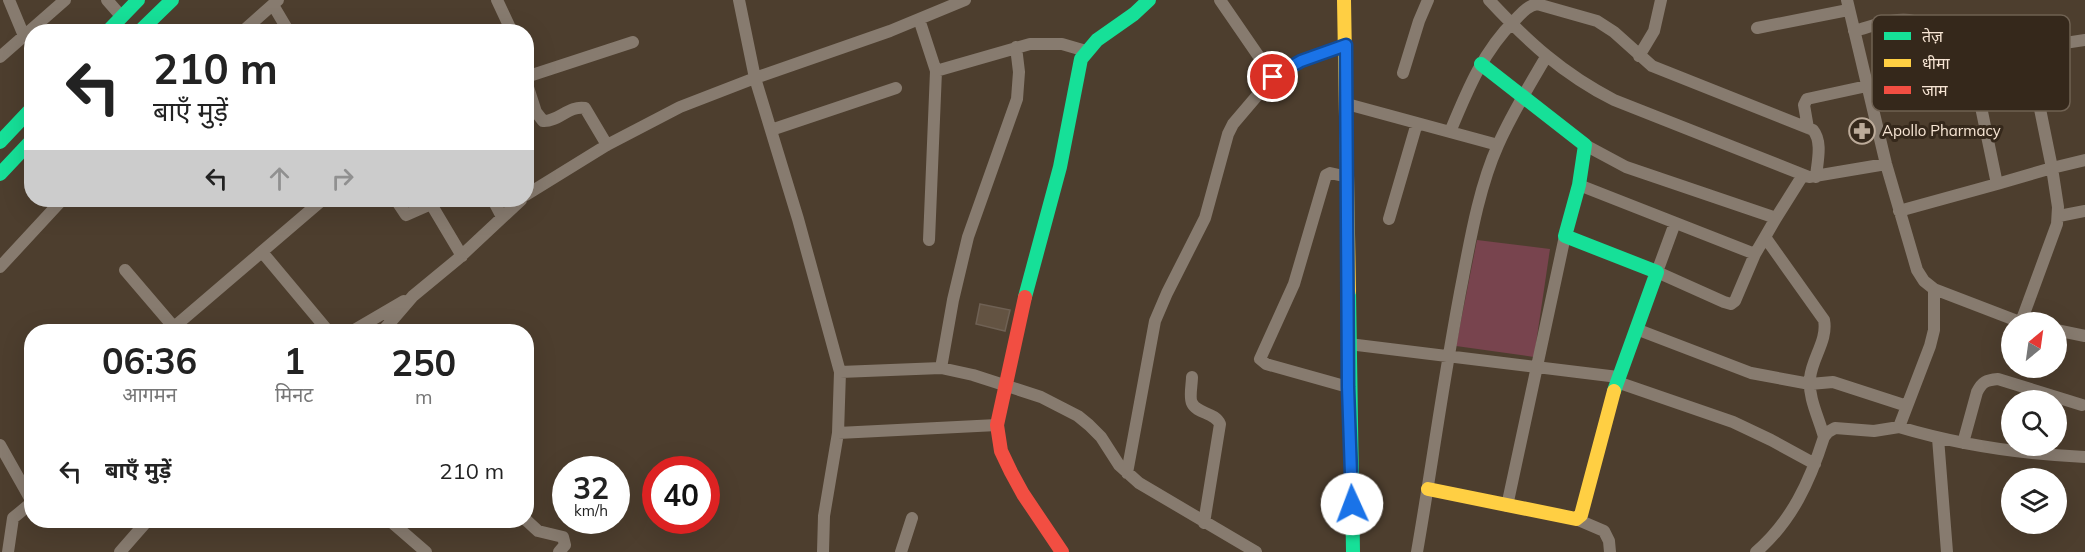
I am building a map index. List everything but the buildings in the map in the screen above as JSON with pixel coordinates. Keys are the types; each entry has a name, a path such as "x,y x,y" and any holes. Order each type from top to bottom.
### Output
{"street":[{"path":"0,57 24,36 9,0"},
{"path":"38,24 65,0"},
{"path":"108,0 121,16"},
{"path":"114,24 138,0"},
{"path":"147,24 172,0"},
{"path":"497,0 508,24"},
{"path":"739,0 755,78 826,316 840,372 838,433 824,516 823,552"},
{"path":"534,190 607,145 680,107 873,37 965,0"},
{"path":"1062,552 1011,472 1001,451 997,425 1018,324 1060,167 1078,68 1086,51 1097,40 1134,14 1149,0"},
{"path":"1220,0 1273,77"},
{"path":"1344,0 1348,177 1348,387 1355,552"},
{"path":"1402,74 1428,0"},
{"path":"1489,0 1546,57 1588,87 1614,100 1803,175 1816,177 1886,164"},
{"path":"1639,56 1654,31 1661,0"},
{"path":"251,24 276,2 286,24"},
{"path":"1450,132 1472,79 1481,64 1511,24 1530,5 1537,4 1597,21 1614,32 1639,56 1660,70 1808,128 1817,135 1816,177"},
{"path":"1757,28 1847,5 1872,107"},
{"path":"919,19 936,71 929,240"},
{"path":"1854,31 1872,27"},
{"path":"2070,43 2085,40"},
{"path":"534,76 633,42"},
{"path":"936,71 1016,47 1045,43 1062,44 1086,51"},
{"path":"1127,473 1152,334 1161,306 1204,218 1228,134 1233,124 1273,77 1301,61 1346,45"},
{"path":"941,368 953,300 968,237 1017,99 1019,72 1016,47"},
{"path":"1417,552 1447,357 1488,170 1523,95 1546,57"},
{"path":"1481,64 1585,145 1626,167 1776,218"},
{"path":"1808,128 1804,105 1807,99 1867,86"},
{"path":"771,130 896,88"},
{"path":"1347,104 1498,145"},
{"path":"534,105 543,122 549,122 579,107 585,108 607,145"},
{"path":"1873,111 1917,270 1924,281 1934,289 2001,315"},
{"path":"1982,111 1997,184"},
{"path":"2024,312 2059,216 2040,111"},
{"path":"0,142 24,116"},
{"path":"1389,219 1418,123"},
{"path":"1507,506 1565,236 1579,185 1585,145"},
{"path":"0,174 24,148"},
{"path":"1899,211 2085,160"},
{"path":"1348,177 1330,173 1326,175 1294,284 1260,358 1266,364 1348,387"},
{"path":"1565,236 1731,304 1735,301 1755,254 1803,175"},
{"path":"1579,185 1755,254"},
{"path":"0,267 56,207"},
{"path":"182,324 314,207"},
{"path":"401,207 406,215 424,207"},
{"path":"433,207 462,256"},
{"path":"496,207 501,217"},
{"path":"365,324 412,296 462,256 513,207"},
{"path":"2059,216 2085,211"},
{"path":"1576,519 1585,509 1617,379 1675,223"},
{"path":"1765,237 1824,320 1824,336 1810,375 1811,394 1824,437"},
{"path":"262,252 322,324"},
{"path":"125,270 172,324"},
{"path":"1899,427 1930,346 1934,330 1934,289"},
{"path":"389,324 412,296"},
{"path":"1636,329 1751,373 1810,384 1833,382 1907,406"},
{"path":"2067,332 2085,336"},
{"path":"1349,344 1537,366 1617,379 1733,422 1815,464"},
{"path":"840,372 941,368 973,375 1041,397 1078,416 1101,437 1127,473 1139,483 1256,552"},
{"path":"1192,377 1190,401 1192,405 1216,417 1220,424 1204,523"},
{"path":"1963,442 1977,392 1981,384 1987,380 1998,379 2082,405"},
{"path":"838,433 997,425"},
{"path":"1756,552 1794,508 1815,464 1824,437 1835,428 1874,431 1899,427 1938,438 2035,454 2085,457"},
{"path":"1938,438 1947,552"},
{"path":"0,445 24,488"},
{"path":"1428,489 1576,519 1604,531 1609,541 1610,552"},
{"path":"8,552 13,518 24,509"},
{"path":"901,552 912,518"},
{"path":"534,527 538,531 563,537 565,545 559,552"},
{"path":"120,552 141,528"},
{"path":"398,528 426,552"}],"shaded area":[{"path":"1477,240 1550,249 1534,357 1456,346"}],"traffic: fast":[{"path":"115,24 138,0"},
{"path":"147,24 172,0"},
{"path":"1025,297 1060,167 1081,59 1097,40 1134,14 1149,0"},
{"path":"1481,64 1585,145 1579,185 1565,236 1657,272 1614,391"},
{"path":"0,142 24,116"},
{"path":"0,174 24,148"},
{"path":"1349,291 1353,552"}],"traffic: slow":[{"path":"1344,0 1349,291"},
{"path":"1428,489 1576,519 1581,515 1614,391"}],"traffic: jam":[{"path":"1025,297 997,425 1001,451 1011,472 1062,552"}],"place":[{"name":"Apollo Pharmacy","path":"1862,131"}],"route":[{"path":"1273,77 1301,61 1346,45 1348,387 1352,504"}]}
